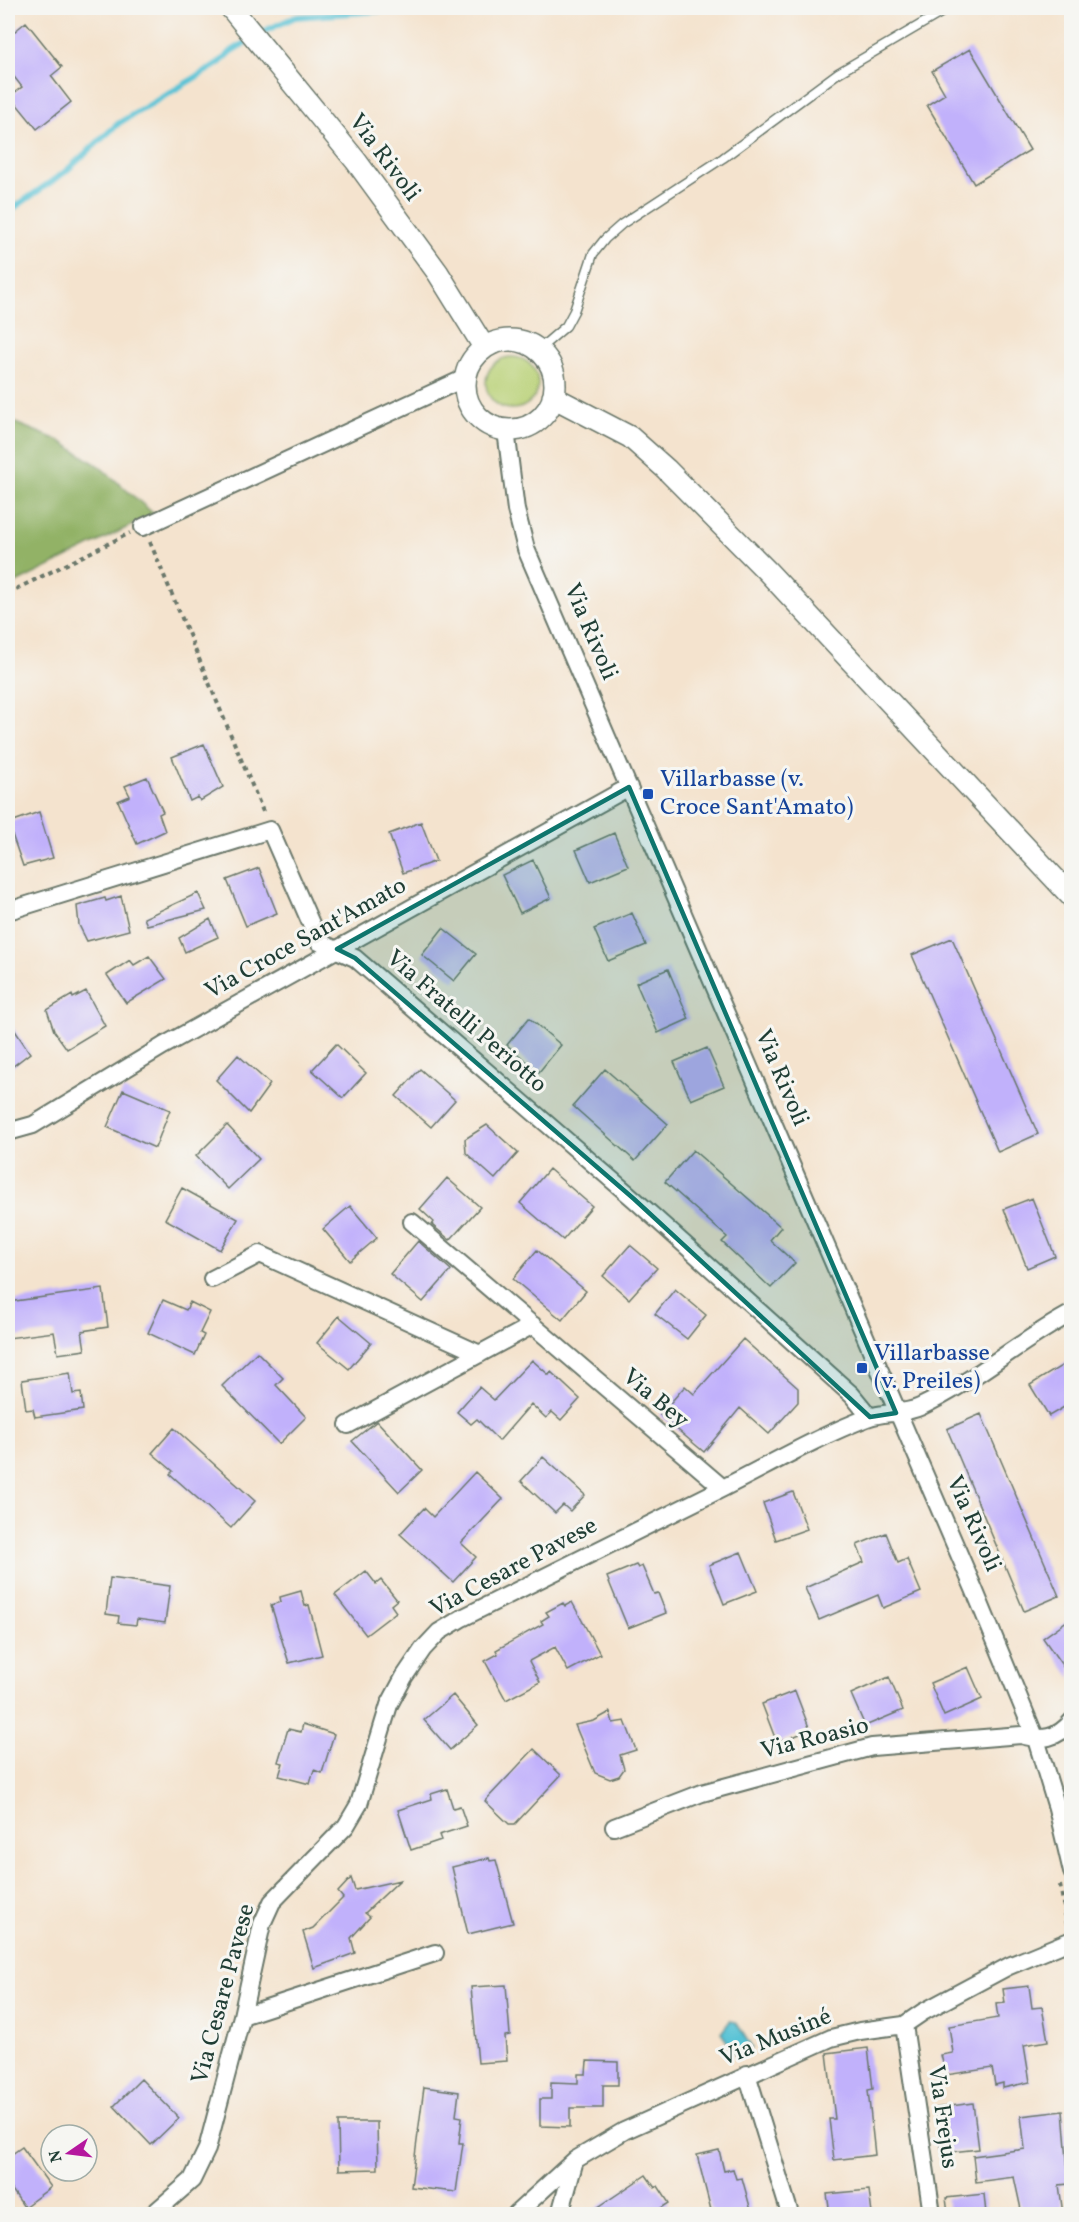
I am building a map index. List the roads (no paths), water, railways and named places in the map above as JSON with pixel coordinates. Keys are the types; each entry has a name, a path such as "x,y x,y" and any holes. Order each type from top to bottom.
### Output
{"street":[{"name":"Via Rivoli","path":"232,9 356,161 438,273 484,347"},
{"path":"518,340 538,350 552,371 553,397 548,408 535,422 518,429 506,430 492,426 479,418 470,407 465,393 465,378 468,366 484,347 494,342 518,340"},
{"path":"143,526 465,378"},
{"path":"553,397 630,437 666,469 768,572 1071,897"},
{"name":"Via Rivoli","path":"506,430 516,510 526,549 896,1413 974,1589 1036,1739 1057,1808 1071,1872"},
{"name":"Via Croce Sant'Amato","path":"8,1132 33,1125 163,1046 629,787"},
{"name":"Via Fratelli Periotto","path":"8,911 270,830 319,942 355,958 634,1199 852,1395 870,1417"},
{"name":"Via Bey","path":"412,1222 723,1488"},
{"path":"212,1279 260,1254 480,1354"},
{"path":"723,1488 837,1430 870,1417 921,1407 990,1366 1042,1329 1071,1314"},
{"path":"348,1425 532,1325"},
{"name":"Via Cesare Pavese","path":"153,2214 192,2180 207,2149 242,2016 262,1924 272,1902 346,1826 359,1804 389,1705 423,1649 439,1632 462,1618 723,1488"},
{"path":"1036,1739 1062,1733 1071,1721"},
{"name":"Via Roasio","path":"614,1827 702,1793 872,1747 1021,1735 1036,1739"},
{"name":"Via Musiné","path":"516,2214 575,2160 624,2131 831,2038 860,2031 904,2025 923,2012 1009,1966 1071,1940"},
{"path":"242,2016 435,1953"},
{"name":"Via Frejus","path":"904,2025 932,2214"},
{"path":"747,2074 790,2214"},
{"path":"560,2214 575,2160"}],"lane":[{"path":"538,350 566,326 574,311 593,254 622,224 723,158 838,73 948,8"}],"water":[{"path":"730,2021 736,2022 752,2048 738,2057 721,2033"}],"waterway":[{"path":"8,212 65,172 119,123 218,64 233,50 267,30 295,17 379,11 382,8"}],"place":[{"name":"Villarbasse (v. Croce Sant'Amato)","path":"648,794"},
{"name":"Villarbasse (v. Preiles)","path":"862,1368"}]}
